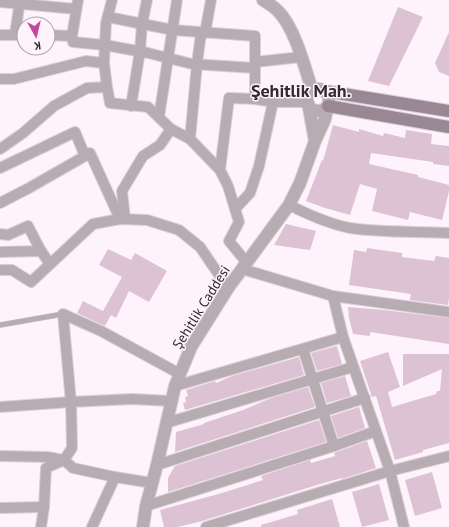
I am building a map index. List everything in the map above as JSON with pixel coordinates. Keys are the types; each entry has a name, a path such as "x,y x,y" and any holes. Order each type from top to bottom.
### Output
{"main road":[{"path":"325,91 449,111"},
{"path":"328,106 449,126"}],"street":[{"path":"112,0 106,23 104,63 110,104 148,107 171,129 190,139 220,170 228,186 239,222 229,241 244,266 333,296 449,312"},
{"path":"131,106 140,51 142,24 148,0"},
{"path":"159,117 177,0"},
{"path":"190,139 197,64 211,0"},
{"path":"263,0 278,11 288,25 312,90"},
{"path":"0,2 77,5 72,36 73,42 105,45 140,51 197,64 255,65 301,57"},
{"path":"20,2 20,16"},
{"path":"108,17 173,30 255,36 255,99"},
{"path":"0,35 16,35"},
{"path":"56,35 72,36"},
{"path":"0,79 14,79 86,61 104,63"},
{"path":"0,149 23,133 54,106 87,88 107,87"},
{"path":"307,102 312,109 319,111 328,106 330,100 328,93 319,88 312,90 308,95 307,102 315,141"},
{"path":"220,170 229,98 255,99 273,102 307,102"},
{"path":"235,209 250,193 257,173 273,102"},
{"name":"Şehitlik Caddesi","path":"143,527 146,506 157,466 175,386 191,347 228,288 290,205 300,183 315,141 326,119 328,106"},
{"path":"123,219 122,191 143,156 160,145 171,129"},
{"path":"0,168 75,132 85,156"},
{"path":"0,203 90,153 123,219"},
{"path":"0,191 0,196"},
{"path":"290,205 313,217 350,228 449,232"},
{"path":"0,270 12,270 31,282 93,224 123,219 147,220 179,230 200,246 228,288"},
{"path":"0,234 8,235 28,226 41,251 50,264"},
{"path":"0,252 41,251"},
{"path":"333,296 343,337 390,471 404,527"},
{"path":"41,527 44,507 46,468 64,460 72,448 71,402 63,314 101,331 180,374"},
{"path":"175,386 343,337"},
{"path":"303,349 334,446"},
{"path":"166,423 354,367"},
{"path":"157,466 365,398"},
{"path":"0,407 132,399 171,401"},
{"path":"146,506 334,446 376,431"},
{"path":"0,456 47,457 64,460 73,468 152,483"},
{"path":"206,527 390,471 449,456"},
{"path":"92,527 115,477"},
{"path":"0,508 44,507"}],"lane":[{"path":"0,325 63,314"}],"building":[{"path":"398,7 423,17 389,86 368,81"},
{"path":"449,32 449,76 439,72 435,63"},
{"path":"333,125 359,132 359,129 383,136 384,133 405,138 406,130 432,134 431,144 449,146 449,166 433,164 433,162 371,153 369,164 418,175 418,177 449,185 442,220 410,212 408,220 372,211 377,189 360,184 350,215 306,201 322,160 323,161"},
{"path":"286,224 316,231 310,250 274,245"},
{"path":"367,248 402,253 402,257 434,261 436,256 449,258 448,305 410,300 411,294 349,285 354,250 366,252"},
{"path":"108,249 131,260 135,253 167,271 149,302 129,291 116,318 111,315 105,326 77,313 83,301 103,311 122,277 99,265"},
{"path":"348,307 449,318 449,344 370,332 370,336 353,334"},
{"path":"337,346 342,364 317,371 311,353"},
{"path":"388,352 400,387 388,392 392,407 436,394 437,391 440,391 442,369 403,386 403,354 449,354 449,443 395,460 376,396 372,397 360,361"},
{"path":"299,357 304,375 185,410 183,403 186,402 185,397 188,396 186,390 215,381 216,383 232,376"},
{"path":"345,376 351,396 327,403 321,383"},
{"path":"308,387 315,407 175,452 176,432 204,424 271,398"},
{"path":"359,407 365,428 338,438 331,416"},
{"path":"319,420 326,442 168,492 168,478 175,466"},
{"path":"367,441 376,468 199,522 177,527 164,527 160,510 263,480 261,476 310,460 311,463 335,456 334,453"},
{"path":"432,472 442,508 415,516 405,480"},
{"path":"379,484 389,520 362,527 352,492"},
{"path":"332,499 340,527 261,527 261,525 298,514 297,510"}],"district":[{"name":"Şehitlik Mah.","path":"301,91"}]}
